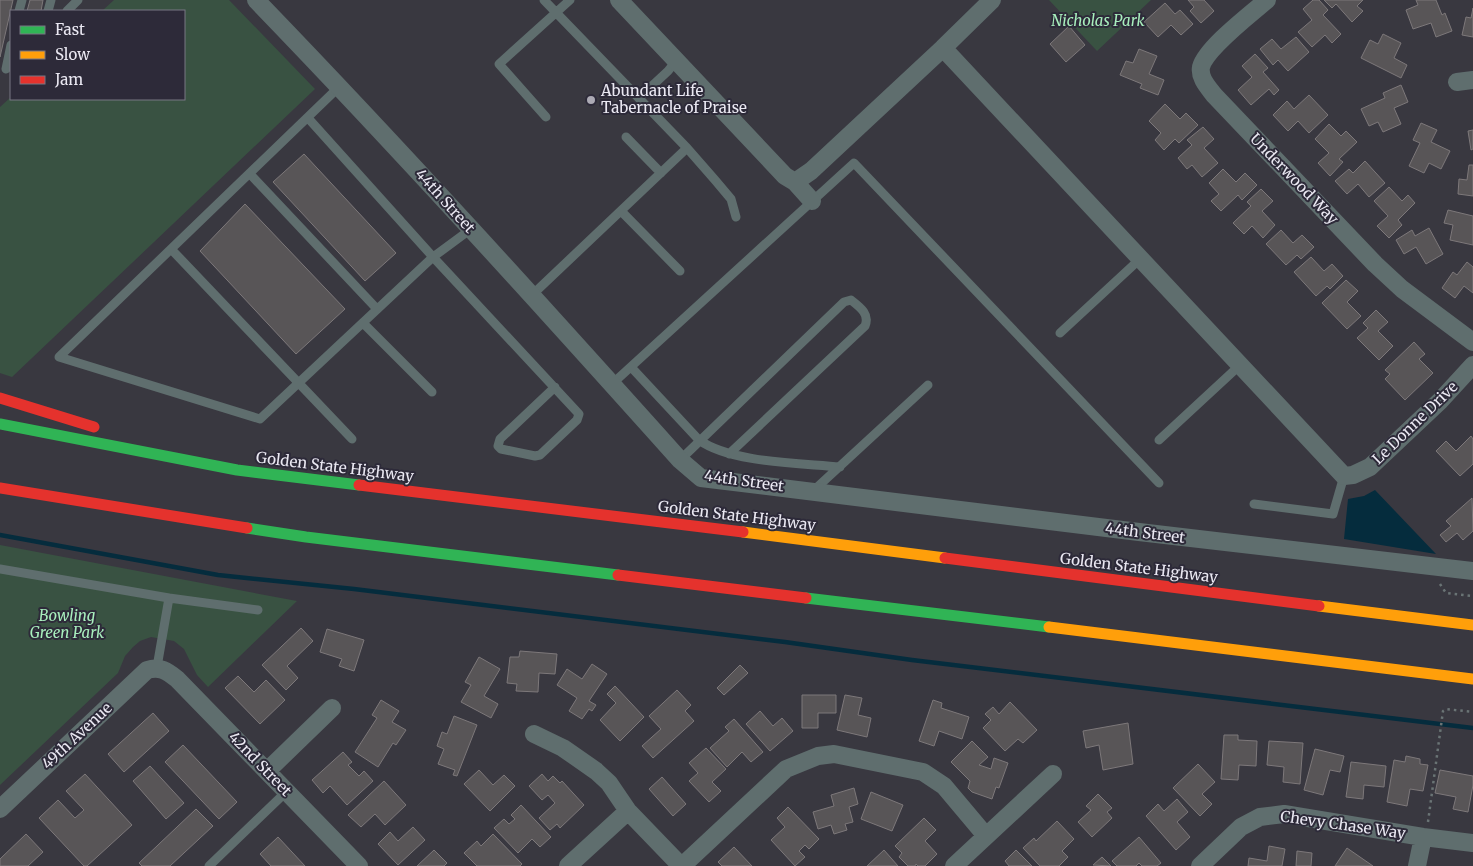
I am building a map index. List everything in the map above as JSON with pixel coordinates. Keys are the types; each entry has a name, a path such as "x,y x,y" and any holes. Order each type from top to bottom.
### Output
{"highway":[{"path":"0,398 104,430"},
{"name":"Golden State Highway","path":"0,424 237,470 1473,625"},
{"path":"133,438 237,470"},
{"path":"0,488 306,537 1473,679"}],"street":[{"name":"44th Street","path":"256,0 340,86 680,460 701,478 1473,571"},
{"path":"618,0 812,201"},
{"path":"795,182 811,171 992,0"},
{"name":"Underwood Way","path":"1267,0 1219,42 1206,57 1201,68 1202,80 1214,95 1388,277 1423,306 1473,342"},
{"path":"943,48 1240,366 1349,475"},
{"name":"Le Donne Drive","path":"1349,475 1370,467 1440,401 1473,365"},
{"name":"42nd Street","path":"157,667 169,672 177,679 359,866"},
{"name":"49th Avenue","path":"0,809 147,670 157,667"},
{"path":"267,771 332,708"},
{"path":"534,734 563,748 596,771 609,783 628,810 682,866 786,769 818,756 834,754 923,772 944,786 986,836"},
{"path":"954,866 1053,774"},
{"path":"568,866 628,810"},
{"name":"Chevy Chase Way","path":"1200,866 1241,827 1260,817 1284,814 1426,830 1473,843"},
{"path":"1417,866 1426,830"}],"lane":[{"path":"68,10 78,0"},
{"path":"544,0 687,148 731,199 736,217"},
{"path":"546,117 499,64 570,0"},
{"path":"6,69 10,50"},
{"path":"639,98 676,61"},
{"path":"340,86 59,357 260,419 433,257 471,229"},
{"path":"308,118 433,257 555,387 579,414 577,420 538,456 502,450 498,446 500,439 555,387"},
{"path":"626,137 661,173"},
{"path":"531,296 687,148"},
{"path":"612,384 854,163 1159,483"},
{"path":"250,174 377,309"},
{"path":"621,211 680,271"},
{"path":"171,249 352,439"},
{"path":"1060,333 1140,259"},
{"path":"680,460 844,302 851,300 867,316 864,326 729,454"},
{"path":"363,323 432,392"},
{"path":"1159,440 1240,366"},
{"path":"631,367 699,440 710,448 729,454 840,467"},
{"path":"813,491 928,385"},
{"path":"1254,504 1333,514 1349,475"},
{"path":"0,569 169,598 258,610"},
{"path":"157,667 169,598"},
{"path":"209,866 286,792"}],"path":[{"path":"1446,593 1473,596"},
{"path":"1426,830 1443,711 1446,709 1473,712"}],"green space":[{"path":"114,0 229,0 315,89 12,377 0,373 0,107 10,98 10,100 185,100 185,10 103,10"},
{"name":"Nicholas Park","path":"1049,0 1151,0 1097,51"},
{"name":"Bowling Green Park","path":"0,545 297,601 208,687 197,675 184,649 174,641 151,637 140,641 125,656 118,673 0,785"}],"water":[{"path":"1375,490 1436,554 1344,539 1348,499 1364,496"}],"building":[{"path":"0,0 13,0 10,10 0,57"},
{"path":"30,0 43,0 41,10 27,10"},
{"path":"1188,0 1204,0 1214,11 1201,23 1190,11 1194,7"},
{"path":"1313,0 1319,0 1328,10 1323,15 1341,34 1332,43 1325,35 1312,47 1298,32 1312,20 1303,9"},
{"path":"1324,0 1363,0 1357,6 1363,11 1352,22 1336,4 1332,8"},
{"path":"1416,0 1436,0 1442,15 1445,13 1452,31 1436,37 1431,23 1413,29 1406,10 1418,5"},
{"path":"1165,3 1175,14 1180,10 1193,24 1181,35 1171,25 1158,37 1144,22"},
{"path":"1473,8 1473,37 1462,35 1466,17 1471,18"},
{"path":"1069,26 1085,45 1066,62 1050,44"},
{"path":"1383,34 1401,43 1394,58 1407,65 1401,78 1361,58 1370,40 1378,44"},
{"path":"1296,37 1309,52 1288,71 1278,60 1273,65 1260,49 1272,39 1281,49"},
{"path":"1139,49 1157,56 1149,74 1164,80 1158,95 1140,88 1142,84 1120,75 1126,61 1133,63"},
{"path":"1255,54 1268,68 1263,72 1279,90 1274,95 1269,89 1251,105 1238,90 1252,77 1242,66"},
{"path":"1401,85 1408,102 1394,108 1401,124 1383,132 1378,122 1369,126 1361,109 1385,98 1383,93"},
{"path":"1309,95 1328,115 1309,133 1298,121 1288,131 1273,115 1287,101 1294,109"},
{"path":"1165,104 1180,119 1186,113 1198,125 1179,143 1175,139 1164,150 1155,140 1161,133 1149,121"},
{"path":"1421,123 1437,130 1431,142 1450,151 1441,169 1429,163 1424,173 1409,166 1420,143 1413,140"},
{"path":"1329,124 1341,136 1346,131 1357,142 1339,159 1343,162 1330,176 1318,163 1329,153 1315,139"},
{"path":"1203,127 1214,139 1204,148 1218,163 1202,177 1192,165 1187,169 1178,158 1192,145 1187,140"},
{"path":"1473,130 1473,149 1471,150 1468,131"},
{"path":"304,154 396,253 365,281 273,182"},
{"path":"1365,161 1385,183 1369,197 1358,184 1347,194 1335,181 1349,169 1353,173"},
{"path":"1469,165 1473,165 1473,196 1458,194 1459,179 1467,180"},
{"path":"1223,169 1236,182 1245,173 1257,185 1242,200 1238,195 1221,211 1211,201 1219,194 1209,183"},
{"path":"1389,187 1402,201 1408,195 1415,203 1398,220 1402,225 1389,238 1377,226 1388,216 1374,201"},
{"path":"1261,189 1273,201 1262,211 1275,225 1263,238 1252,226 1244,234 1233,223 1251,206 1247,202"},
{"path":"245,204 345,309 296,354 200,251"},
{"path":"1448,210 1473,216 1473,245 1450,240 1453,225 1444,223"},
{"path":"1429,228 1443,254 1426,264 1416,247 1404,254 1396,240 1412,230 1415,236"},
{"path":"1281,230 1293,243 1302,235 1314,247 1301,259 1297,255 1286,265 1266,244"},
{"path":"1311,257 1324,271 1332,264 1343,276 1330,289 1327,286 1316,296 1294,272"},
{"path":"1467,262 1473,267 1473,293 1464,286 1455,298 1442,288 1453,272 1457,275"},
{"path":"1346,280 1358,291 1347,302 1361,316 1347,329 1322,303"},
{"path":"1376,310 1388,322 1378,331 1393,346 1379,360 1357,338 1368,328 1363,323"},
{"path":"1414,342 1425,354 1419,359 1433,373 1405,400 1385,379 1390,374 1385,370"},
{"path":"1471,436 1473,439 1473,464 1460,476 1436,451 1446,441 1456,451"},
{"path":"1472,498 1473,531 1463,540 1457,533 1446,542 1440,535 1451,526 1446,521"},
{"path":"301,628 313,641 287,666 298,678 286,690 262,665"},
{"path":"327,629 364,640 354,671 339,666 342,659 320,652"},
{"path":"520,651 557,654 555,674 539,673 538,692 516,691 517,684 507,683 510,657 519,657"},
{"path":"479,657 500,669 484,696 498,704 491,718 461,702 471,685 465,682"},
{"path":"592,664 607,674 589,701 596,705 592,711 589,709 582,719 569,711 577,698 557,685 567,669 582,679"},
{"path":"740,665 748,673 724,695 717,688"},
{"path":"238,676 254,692 266,680 285,700 260,724 225,688"},
{"path":"615,686 644,717 620,741 600,720 616,703 607,694"},
{"path":"677,690 691,705 685,711 694,721 653,758 642,746 661,729 649,716"},
{"path":"802,695 836,695 836,713 818,713 818,728 802,728"},
{"path":"845,695 862,698 858,715 871,718 867,737 837,730"},
{"path":"381,700 399,711 392,722 406,730 396,745 393,743 378,767 355,752 377,718 372,715"},
{"path":"933,700 942,703 941,708 969,717 962,739 939,731 934,746 919,741"},
{"path":"1010,702 1037,730 1023,743 1018,739 1005,751 983,728 991,720 985,714 993,707 999,714"},
{"path":"760,711 773,726 782,718 793,731 770,751 746,724"},
{"path":"153,713 169,731 124,772 108,754"},
{"path":"454,716 477,725 457,776 453,775 455,770 438,764 444,749 437,746 442,732 447,734"},
{"path":"734,719 763,752 751,762 742,752 727,767 710,748 729,731 725,727"},
{"path":"1128,723 1133,764 1103,770 1099,745 1086,748 1083,731"},
{"path":"1224,735 1238,735 1238,740 1257,741 1256,766 1239,765 1238,780 1221,779"},
{"path":"972,741 988,757 979,765 991,769 994,758 1008,763 999,788 996,787 992,799 972,792 968,788 970,781 951,762"},
{"path":"1269,741 1303,743 1300,784 1283,782 1284,767 1267,765"},
{"path":"183,745 237,802 219,819 165,762"},
{"path":"706,748 726,769 712,782 721,791 709,802 689,781 698,773 689,763"},
{"path":"1315,749 1344,756 1340,772 1330,770 1323,795 1304,790"},
{"path":"343,752 352,762 348,765 359,776 364,771 373,781 347,805 330,786 323,793 312,780"},
{"path":"1406,756 1420,759 1420,764 1428,765 1423,791 1410,789 1407,806 1387,802 1394,760 1405,762"},
{"path":"1351,762 1386,766 1384,787 1364,785 1363,799 1346,797"},
{"path":"1198,764 1215,782 1202,794 1212,804 1200,816 1173,788"},
{"path":"150,766 184,803 166,819 133,781"},
{"path":"479,770 493,785 504,775 515,786 490,811 464,784"},
{"path":"1440,770 1473,776 1468,812 1453,809 1456,797 1435,793"},
{"path":"85,774 132,825 87,866 84,866 39,818 58,800 75,818 84,810 66,791"},
{"path":"542,774 548,781 553,776 560,783 562,781 584,805 560,828 557,824 550,830 539,818 555,803 548,795 542,800 529,786"},
{"path":"662,777 686,804 673,816 649,789"},
{"path":"384,781 406,805 385,825 375,814 361,827 348,815"},
{"path":"854,788 858,804 849,807 853,822 845,824 847,830 834,834 831,825 818,829 813,812 834,806 831,795"},
{"path":"871,792 903,805 892,831 861,819"},
{"path":"1098,794 1112,808 1107,812 1112,818 1092,837 1078,822 1091,810 1086,806"},
{"path":"1177,799 1188,812 1177,822 1190,837 1176,850 1146,816 1158,804 1164,811"},
{"path":"521,805 551,837 540,847 532,839 518,853 494,828 504,819 509,824 515,819 511,815"},
{"path":"788,807 819,839 809,849 805,845 799,851 805,857 795,866 771,840 785,827 777,818"},
{"path":"196,809 213,826 170,866 142,866 139,863"},
{"path":"924,818 936,830 925,841 937,854 925,866 918,866 916,864 915,866 908,866 899,857 902,853 895,846"},
{"path":"1057,821 1074,839 1062,851 1068,857 1059,866 1040,866 1023,848 1034,838 1036,841"},
{"path":"413,827 425,840 398,865 378,844 390,832 398,841"},
{"path":"26,834 43,852 28,866 0,866 0,859"},
{"path":"493,834 522,864 520,866 477,866 464,853 477,841 481,846"},
{"path":"278,837 305,866 271,866 260,854"},
{"path":"1139,837 1161,863 1157,866 1142,866 1139,863 1136,866 1117,866 1112,861"},
{"path":"1269,846 1285,849 1282,866 1248,866 1249,858 1267,861"},
{"path":"734,847 752,866 722,866 718,862"},
{"path":"1347,848 1373,866 1335,866"},
{"path":"434,850 447,863 444,866 417,866"},
{"path":"884,850 898,866 867,866"},
{"path":"1016,850 1032,866 1009,866 1005,861"},
{"path":"1297,851 1312,853 1311,866 1296,866"},
{"path":"1102,857 1111,866 1093,865"}],"waterway":[{"path":"0,535 218,575 354,589 785,642 912,660 1473,728"}],"traffic: fast":[{"path":"0,424 237,470 359,485"},
{"path":"247,528 306,537 618,575"},
{"path":"806,598 1049,627"}],"traffic: slow":[{"path":"743,532 945,558"},
{"path":"1319,606 1473,625"},
{"path":"1049,627 1473,679"}],"traffic: jam":[{"path":"0,398 94,427"},
{"path":"359,485 743,532"},
{"path":"0,488 247,528"},
{"path":"945,558 1319,606"},
{"path":"618,575 806,598"}],"place":[{"name":"Abundant Life Tabernacle of Praise","path":"591,100"}]}
